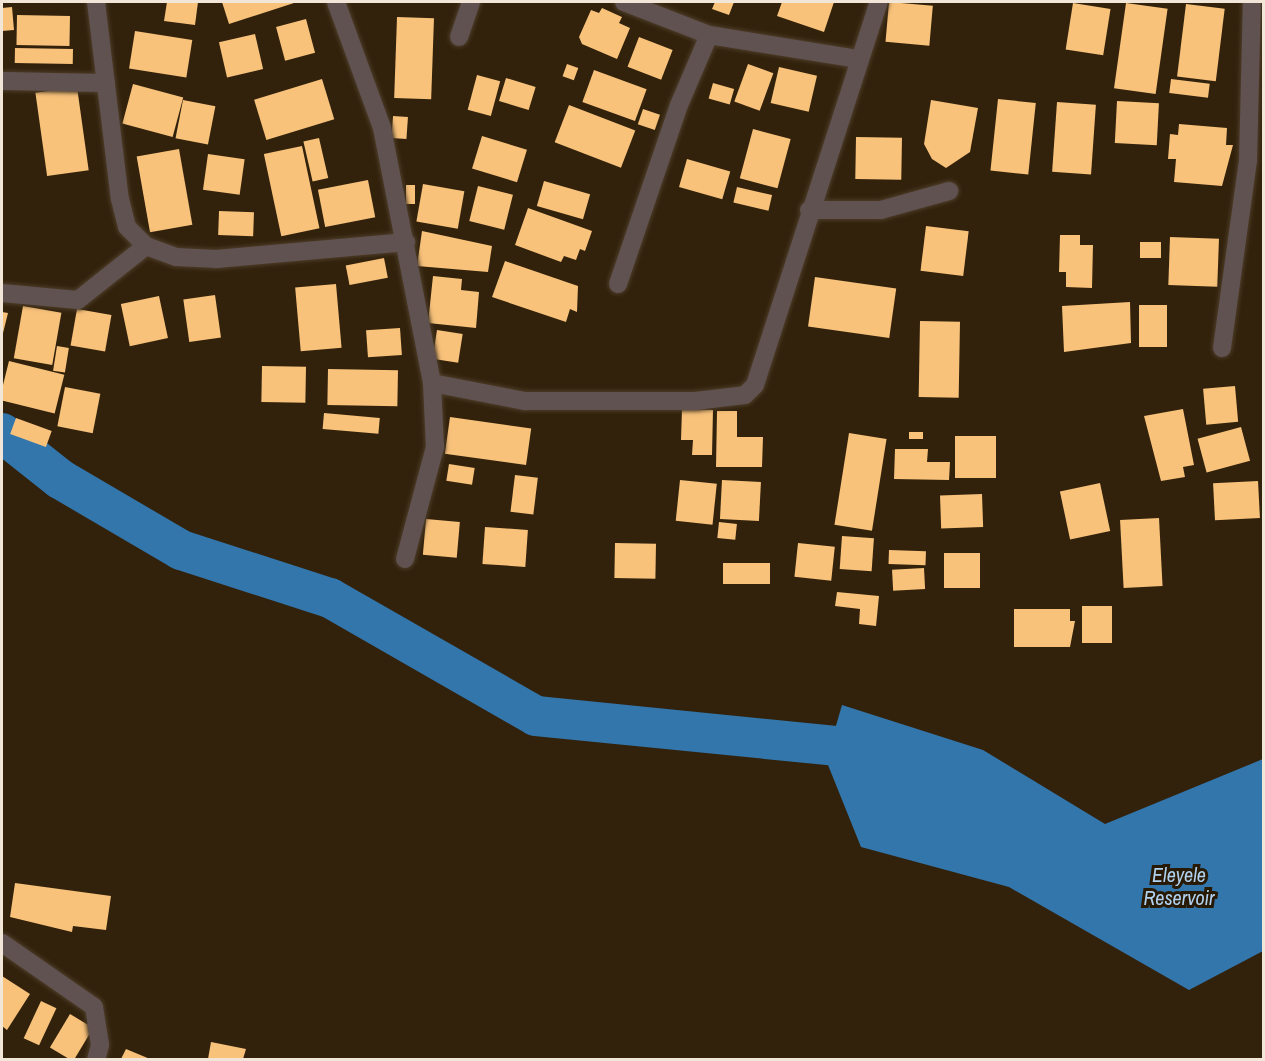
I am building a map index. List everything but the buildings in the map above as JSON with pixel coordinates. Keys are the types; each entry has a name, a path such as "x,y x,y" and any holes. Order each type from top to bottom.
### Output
{"street":[{"path":"96,2 120,199 128,227 146,246 176,257 217,259 406,242"},
{"path":"336,2 381,128 406,242 432,383 435,447 405,559"},
{"path":"459,37 471,2"},
{"path":"624,2 709,35 857,59"},
{"path":"432,383 525,401 695,401 744,395 755,385 765,361 809,210 857,59 879,2"},
{"path":"1222,348 1248,161 1252,2"},
{"path":"618,284 679,105 709,35"},
{"path":"2,81 106,83"},
{"path":"809,210 881,210 949,191"},
{"path":"2,293 78,300 146,246"},
{"path":"2,943 94,1007 100,1045 96,1059"}],"water":[{"name":"Eleyele Reservoir","path":"842,705 983,750 1105,824 1263,759 1263,951 1189,990 1009,887 861,847 826,760"}],"waterway":[{"path":"2,433 60,479 181,550 330,598 536,716 845,747 883,762"}]}
